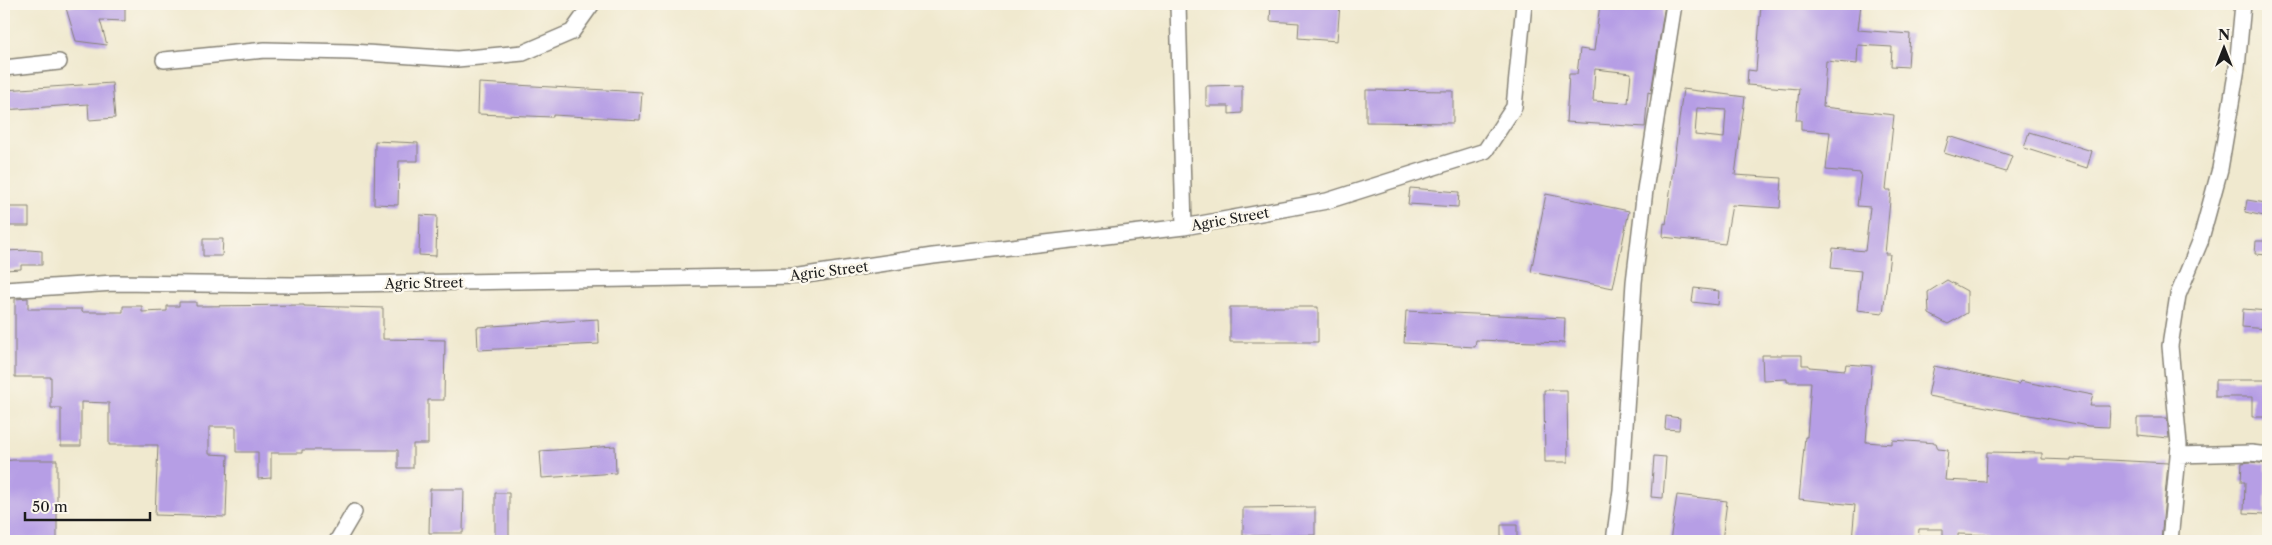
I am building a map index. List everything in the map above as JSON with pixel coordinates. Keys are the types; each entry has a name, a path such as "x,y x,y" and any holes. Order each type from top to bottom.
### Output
{"street":[{"path":"164,60 266,50 351,52 457,59 523,53 572,32 592,4"},
{"path":"1178,4 1184,227"},
{"name":"Agric Street","path":"4,290 114,283 293,286 799,276 933,256 1184,227 1327,201 1485,151 1514,107 1524,4"},
{"path":"1614,541 1621,490 1634,282 1674,4"},
{"path":"2170,541 2179,445 2170,346 2178,295 2200,242 2220,168 2237,68 2242,4"},
{"path":"4,68 59,62"},
{"path":"2178,455 2251,453 2268,455"},
{"path":"337,541 354,512"}],"building":[{"path":"80,4 125,4 125,21 100,20 107,45 76,41 66,8"},
{"path":"1271,4 1340,4 1337,41 1298,38 1299,23 1270,21"},
{"path":"1600,4 1665,4 1651,93 1648,92 1645,127 1566,122 1569,74 1577,74 1580,49 1594,51","holes":["1595,69 1631,73 1628,103 1593,101"]},
{"path":"1761,4 1861,4 1858,30 1910,34 1908,67 1891,66 1892,47 1858,45 1857,64 1826,61 1823,107 1894,115 1886,190 1891,190 1885,254 1890,254 1883,313 1857,310 1861,271 1831,268 1833,248 1865,251 1870,207 1857,206 1861,173 1826,170 1830,132 1801,130 1801,120 1796,120 1799,89 1747,85 1748,70 1756,71"},
{"path":"112,83 115,118 89,120 88,104 4,110 4,90"},
{"path":"479,83 642,92 640,120 553,115 553,117 478,114"},
{"path":"1242,85 1242,113 1229,114 1229,106 1206,106 1206,86"},
{"path":"1683,89 1745,97 1735,175 1782,178 1780,208 1732,205 1725,244 1663,237 1664,223 1666,224","holes":["1697,108 1726,110 1724,138 1695,135"]},
{"path":"1366,90 1453,91 1453,123 1366,122"},
{"path":"2029,132 2092,151 2087,168 2024,148"},
{"path":"1949,136 2012,156 2006,172 1944,153"},
{"path":"375,141 418,143 418,161 399,161 398,205 374,204"},
{"path":"1410,188 1459,192 1458,207 1408,204"},
{"path":"1546,194 1629,211 1613,288 1531,272"},
{"path":"2247,200 2266,203 2264,216 2245,212"},
{"path":"6,207 29,207 29,226 6,226"},
{"path":"420,215 437,216 436,256 419,255"},
{"path":"203,239 223,239 222,256 203,256"},
{"path":"2256,241 2268,241 2268,255 2255,254"},
{"path":"4,251 42,251 42,265 21,265 21,269 4,270"},
{"path":"1947,280 1967,291 1967,313 1948,324 1929,314 1928,292"},
{"path":"1694,288 1719,291 1718,305 1692,302"},
{"path":"28,298 28,309 82,309 82,312 123,312 123,306 142,306 142,312 167,311 167,306 179,306 179,302 196,302 196,306 304,305 383,308 383,339 445,340 444,400 428,400 428,444 413,444 413,468 398,468 398,450 302,450 302,453 271,453 271,478 258,479 258,452 236,452 236,427 209,427 209,454 228,455 226,517 155,515 158,445 109,445 109,403 81,402 81,446 61,446 61,408 51,408 51,377 15,377 15,299"},
{"path":"1230,307 1318,307 1318,342 1230,342"},
{"path":"2243,309 2268,311 2268,329 2242,327"},
{"path":"1406,311 1565,318 1564,343 1476,340 1475,347 1404,343"},
{"path":"598,319 599,344 478,350 477,327"},
{"path":"1762,355 1802,355 1802,365 1809,365 1809,367 1845,370 1846,364 1872,366 1866,442 1892,444 1892,440 1936,443 1938,449 1948,450 1945,480 1986,482 1987,452 2042,453 2042,459 2070,460 2070,458 2168,463 2161,541 1990,541 1990,535 1958,534 1958,541 1943,541 1943,529 1919,529 1918,541 1852,541 1855,505 1799,499 1805,437 1807,437 1811,382 1787,382 1787,379 1763,380"},
{"path":"1934,366 2019,384 2020,381 2093,395 2090,406 2110,406 2109,427 2088,426 1928,396"},
{"path":"2215,380 2268,380 2268,417 2252,417 2252,397 2215,397"},
{"path":"1544,390 1567,390 1568,462 1545,462"},
{"path":"1666,416 1680,418 1679,430 1665,429"},
{"path":"2137,418 2167,418 2169,438 2137,435"},
{"path":"615,446 616,473 542,478 540,451"},
{"path":"1654,456 1666,457 1663,498 1651,497"},
{"path":"57,460 57,541 4,541 4,461"},
{"path":"2242,463 2266,464 2265,514 2244,513 2245,482 2241,482"},
{"path":"430,489 464,489 463,533 429,533"},
{"path":"495,493 509,493 509,537 495,537"},
{"path":"1677,495 1727,501 1722,541 1670,541"},
{"path":"1315,507 1315,535 1243,536 1243,508"},
{"path":"1501,525 1517,525 1517,541 1501,541"}]}
